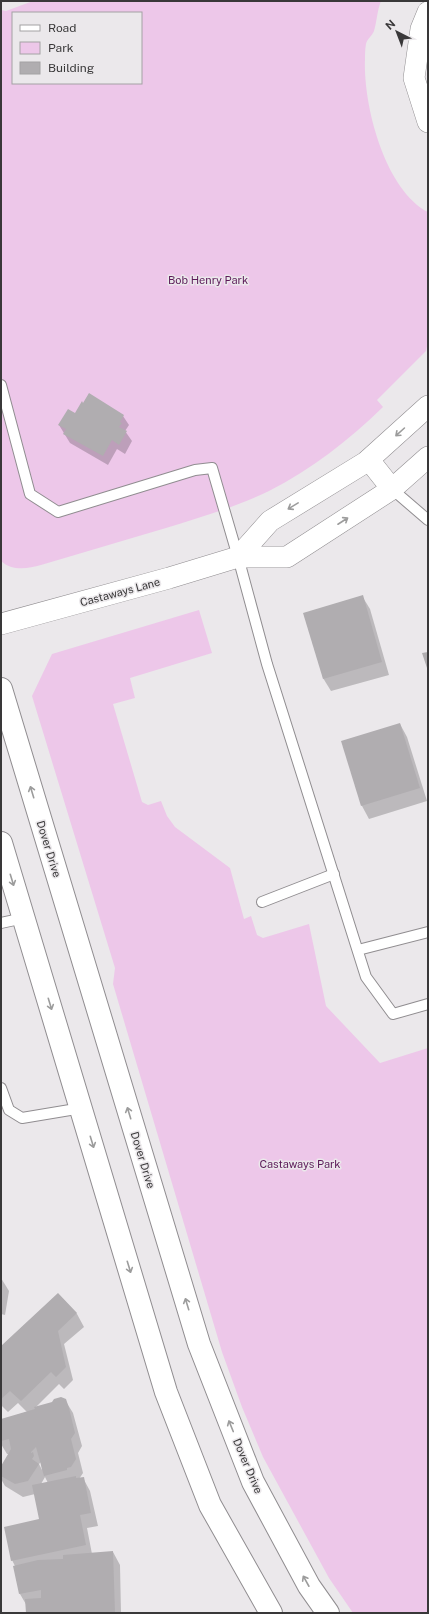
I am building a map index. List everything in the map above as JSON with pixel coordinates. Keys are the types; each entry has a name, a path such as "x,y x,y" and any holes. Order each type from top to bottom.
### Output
{"street":[{"path":"428,12 421,29 414,78 428,122"},
{"name":"Castaways Lane","path":"238,556 270,521 369,460 428,406"},
{"name":"Castaways Lane","path":"1,624 169,578 238,556 287,557 392,489 428,457"},
{"path":"369,460 392,489"},
{"name":"Dover Drive","path":"1,689 199,1344 253,1482 309,1586 328,1613"},
{"path":"1,843 82,1108 166,1392 210,1505 271,1613"}],"lane":[{"path":"1,385 30,494 58,512 195,470 212,468 238,556 267,664 366,977 394,1014 428,1004"},
{"path":"392,489 428,520"},
{"path":"262,902 334,874"},
{"path":"1,923 24,918"},
{"path":"358,950 428,932"},
{"path":"1,1088 9,1110 22,1118 82,1108"}],"green space":[{"name":"Bob Henry Park","path":"33,1 381,1 374,31 367,42 365,50 365,78 373,122 389,166 400,185 413,201 428,212 428,342 426,351 377,400 383,407 357,431 300,473 269,491 244,502 166,528 41,565 25,568 15,568 1,561 1,10 6,11"},
{"name":"Castaways Park","path":"199,610 212,653 130,678 135,698 113,704 142,802 148,805 161,801 167,816 175,827 230,868 244,919 251,916 257,935 263,938 309,924 326,1006 380,1063 428,1048 428,1613 353,1613 329,1578 263,1457 242,1407 222,1352 113,984 115,968 32,696 52,654"}],"building":[{"path":"89,393 124,415 120,422 122,423 119,427 127,431 119,445 112,440 103,456 63,434 66,429 58,425 68,409 75,413"},
{"path":"363,595 382,662 323,679 303,613"},
{"path":"428,652 428,671 422,653"},
{"path":"400,723 420,788 361,806 341,741"},
{"path":"58,1293 77,1313 58,1331 66,1367 56,1377 51,1372 21,1401 10,1391 1,1399 1,1346"},
{"path":"61,1397 66,1399 75,1433 71,1439 76,1459 71,1467 67,1468 67,1470 44,1476 36,1447 31,1452 33,1452 34,1456 32,1459 39,1464 28,1481 15,1484 1,1476 1,1466 11,1449 9,1439 1,1441 1,1419 35,1409 34,1407 52,1402 54,1399"},
{"path":"76,1476 76,1478 84,1477 91,1513 80,1515 86,1545 11,1561 4,1527 39,1519 32,1485"},
{"path":"113,1551 115,1613 26,1613 25,1599 41,1598 41,1590 19,1594 13,1566 38,1560 63,1559 63,1555"}]}
